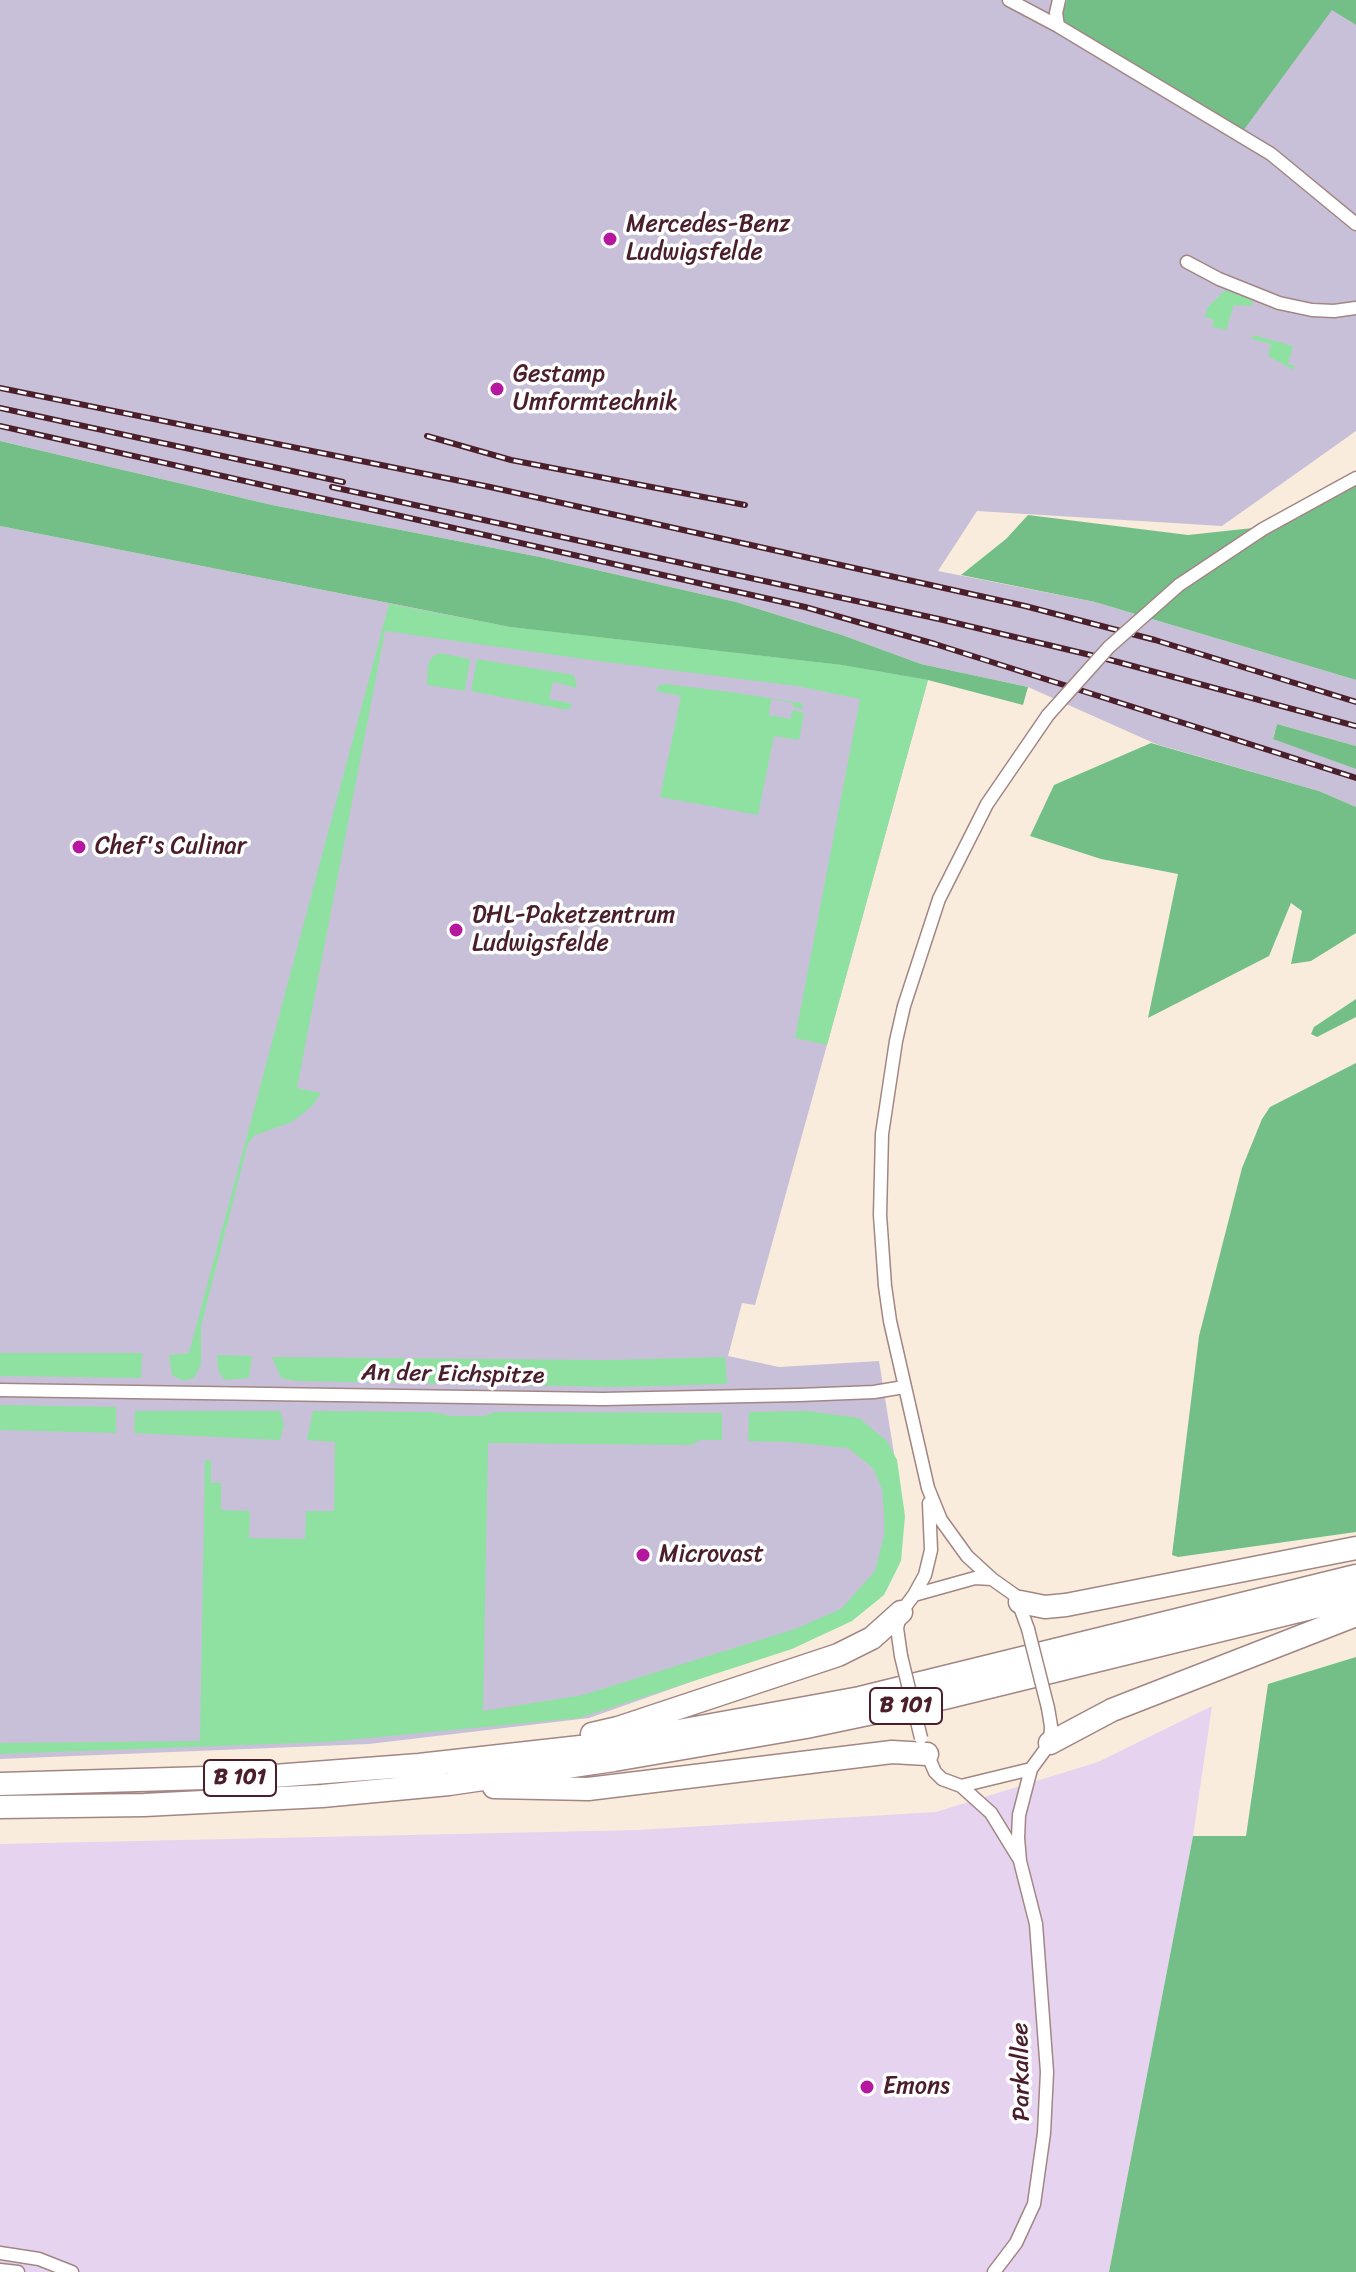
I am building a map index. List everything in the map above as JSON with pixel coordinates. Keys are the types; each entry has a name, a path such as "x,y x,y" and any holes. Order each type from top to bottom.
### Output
{"highway":[{"path":"1020,1602 1045,1607 1066,1605 1356,1548"},
{"name":"B 101","path":"0,1784 274,1776 607,1744 860,1698 1356,1576"},
{"name":"B 101","path":"0,1807 261,1799 449,1784 628,1758 821,1724 944,1698 1356,1597"},
{"path":"479,1758 618,1728 838,1655 872,1638 907,1603"},
{"path":"1050,1743 1112,1710 1356,1615"},
{"path":"449,1784 588,1789 924,1746"}],"street":[{"path":"1009,0 1058,26 1271,154 1356,224"},
{"path":"1058,26 1059,0"},
{"path":"1187,262 1219,279 1279,303 1312,310 1356,308"},
{"path":"1020,1861 1019,1815 1031,1769 1050,1743 1051,1726 1020,1602 1010,1590 992,1579 967,1556 941,1520 928,1488 904,1387 885,1286 880,1215 882,1134 896,1041 914,972 953,869 999,784 1048,715 1109,647 1179,585 1252,535 1356,478"},
{"name":"An der Eichspitze","path":"0,1390 603,1399 874,1392 904,1387"},
{"path":"928,1488 931,1550 925,1575 907,1603 897,1628 901,1656 924,1746 935,1772 942,1779 961,1786 991,1813 1020,1861"},
{"path":"907,1603 975,1578 992,1579"},
{"path":"961,1786 1031,1769"},
{"name":"Parkallee","path":"994,2272 1016,2243 1034,2204 1044,2133 1047,2072 1036,1924 1020,1861"},
{"path":"0,2253 39,2259 72,2272"},
{"path":"0,2270 18,2272"}],"shaded area":[{"path":"0,0 1067,0 1059,27 1333,10 1356,25 1356,431 1222,526 977,511 938,571 1095,602 1356,680 1356,746 1277,724 1273,738 1356,769 1356,807 1319,791 1156,744 1028,687 921,664 736,602 540,557 272,505 0,441"},
{"path":"0,526 510,627 842,665 928,680 755,1305 742,1303 728,1356 779,1367 879,1361 897,1472 898,1562 801,1643 589,1718 369,1744 0,1759"},
{"path":"1212,1706 1193,1836 1109,2272 0,2272 0,1844 638,1830 936,1812 1098,1762"}],"green space":[{"path":"1067,0 1356,0 1356,25 1332,10 1240,135 1058,26"},
{"path":"1225,290 1253,300 1251,306 1234,305 1226,330 1212,327 1214,320 1205,317 1208,307"},
{"path":"1253,335 1293,346 1288,364 1295,366 1294,370 1268,356 1271,344 1252,339"},
{"path":"0,441 272,505 540,557 736,602 921,664 1028,687 1023,705 928,680 842,665 510,627 0,526"},
{"path":"1356,486 1356,680 1095,602 961,575 1006,539 1028,515 1188,535 1281,525"},
{"path":"389,604 510,627 842,665 928,680 827,1045 795,1038 860,699 797,686 385,631 297,1088 321,1093 312,1106 292,1122 255,1135 248,1143 201,1326 201,1364 194,1378 183,1381 172,1375 169,1355 189,1353"},
{"path":"440,653 470,659 465,691 427,685 428,665 432,657"},
{"path":"477,659 574,675 577,688 553,682 549,699 573,704 567,710 471,691"},
{"path":"666,684 801,703 804,709 793,707 793,703 771,699 769,715 790,719 793,710 804,713 799,740 774,736 758,815 660,797 681,696 656,691 659,685"},
{"path":"1277,724 1356,746 1356,769 1273,739"},
{"path":"1151,743 1319,791 1356,807 1356,933 1311,961 1291,964 1302,911 1291,903 1269,956 1148,1018 1178,874 1101,859 1030,836 1054,785"},
{"path":"1356,999 1356,1017 1317,1037 1311,1034 1314,1027"},
{"path":"1356,1063 1356,1532 1178,1557 1172,1555 1199,1336 1242,1168 1270,1107"},
{"path":"0,1353 142,1353 141,1378 0,1376"},
{"path":"217,1355 252,1356 249,1378 224,1380 218,1370"},
{"path":"272,1357 611,1360 725,1357 727,1384 617,1387 296,1381 281,1378"},
{"path":"0,1405 116,1407 116,1433 0,1430"},
{"path":"135,1411 280,1411 284,1425 280,1440 134,1433"},
{"path":"313,1411 432,1412 452,1416 484,1416 495,1412 722,1413 722,1440 700,1440 691,1445 488,1443 483,1711 583,1695 795,1629 841,1609 875,1571 884,1536 884,1514 882,1489 873,1468 848,1448 748,1441 749,1412 808,1411 859,1418 887,1441 897,1460 905,1516 901,1561 884,1595 852,1621 792,1649 579,1718 326,1742 0,1754 0,1743 200,1741 205,1460 211,1460 211,1483 221,1483 221,1510 250,1511 249,1538 305,1539 306,1511 334,1511 335,1442 307,1440"},
{"path":"1356,1657 1356,2272 1109,2272 1193,1836 1246,1836 1268,1684"}],"railway":[{"path":"0,388 490,487 1025,606 1155,640 1356,702"},
{"path":"0,408 343,482"},
{"path":"0,426 805,607 935,644 1356,778"},
{"path":"427,436 511,460 745,505"},
{"path":"332,487 939,619 1103,658 1356,726"}],"place":[{"name":"Mercedes-Benz Ludwigsfelde","path":"610,239"},
{"name":"Gestamp Umformtechnik","path":"497,389"},
{"name":"Chef's Culinar","path":"79,847"},
{"name":"DHL-Paketzentrum Ludwigsfelde","path":"456,930"},
{"name":"Microvast","path":"643,1555"},
{"name":"Emons","path":"867,2087"}]}
